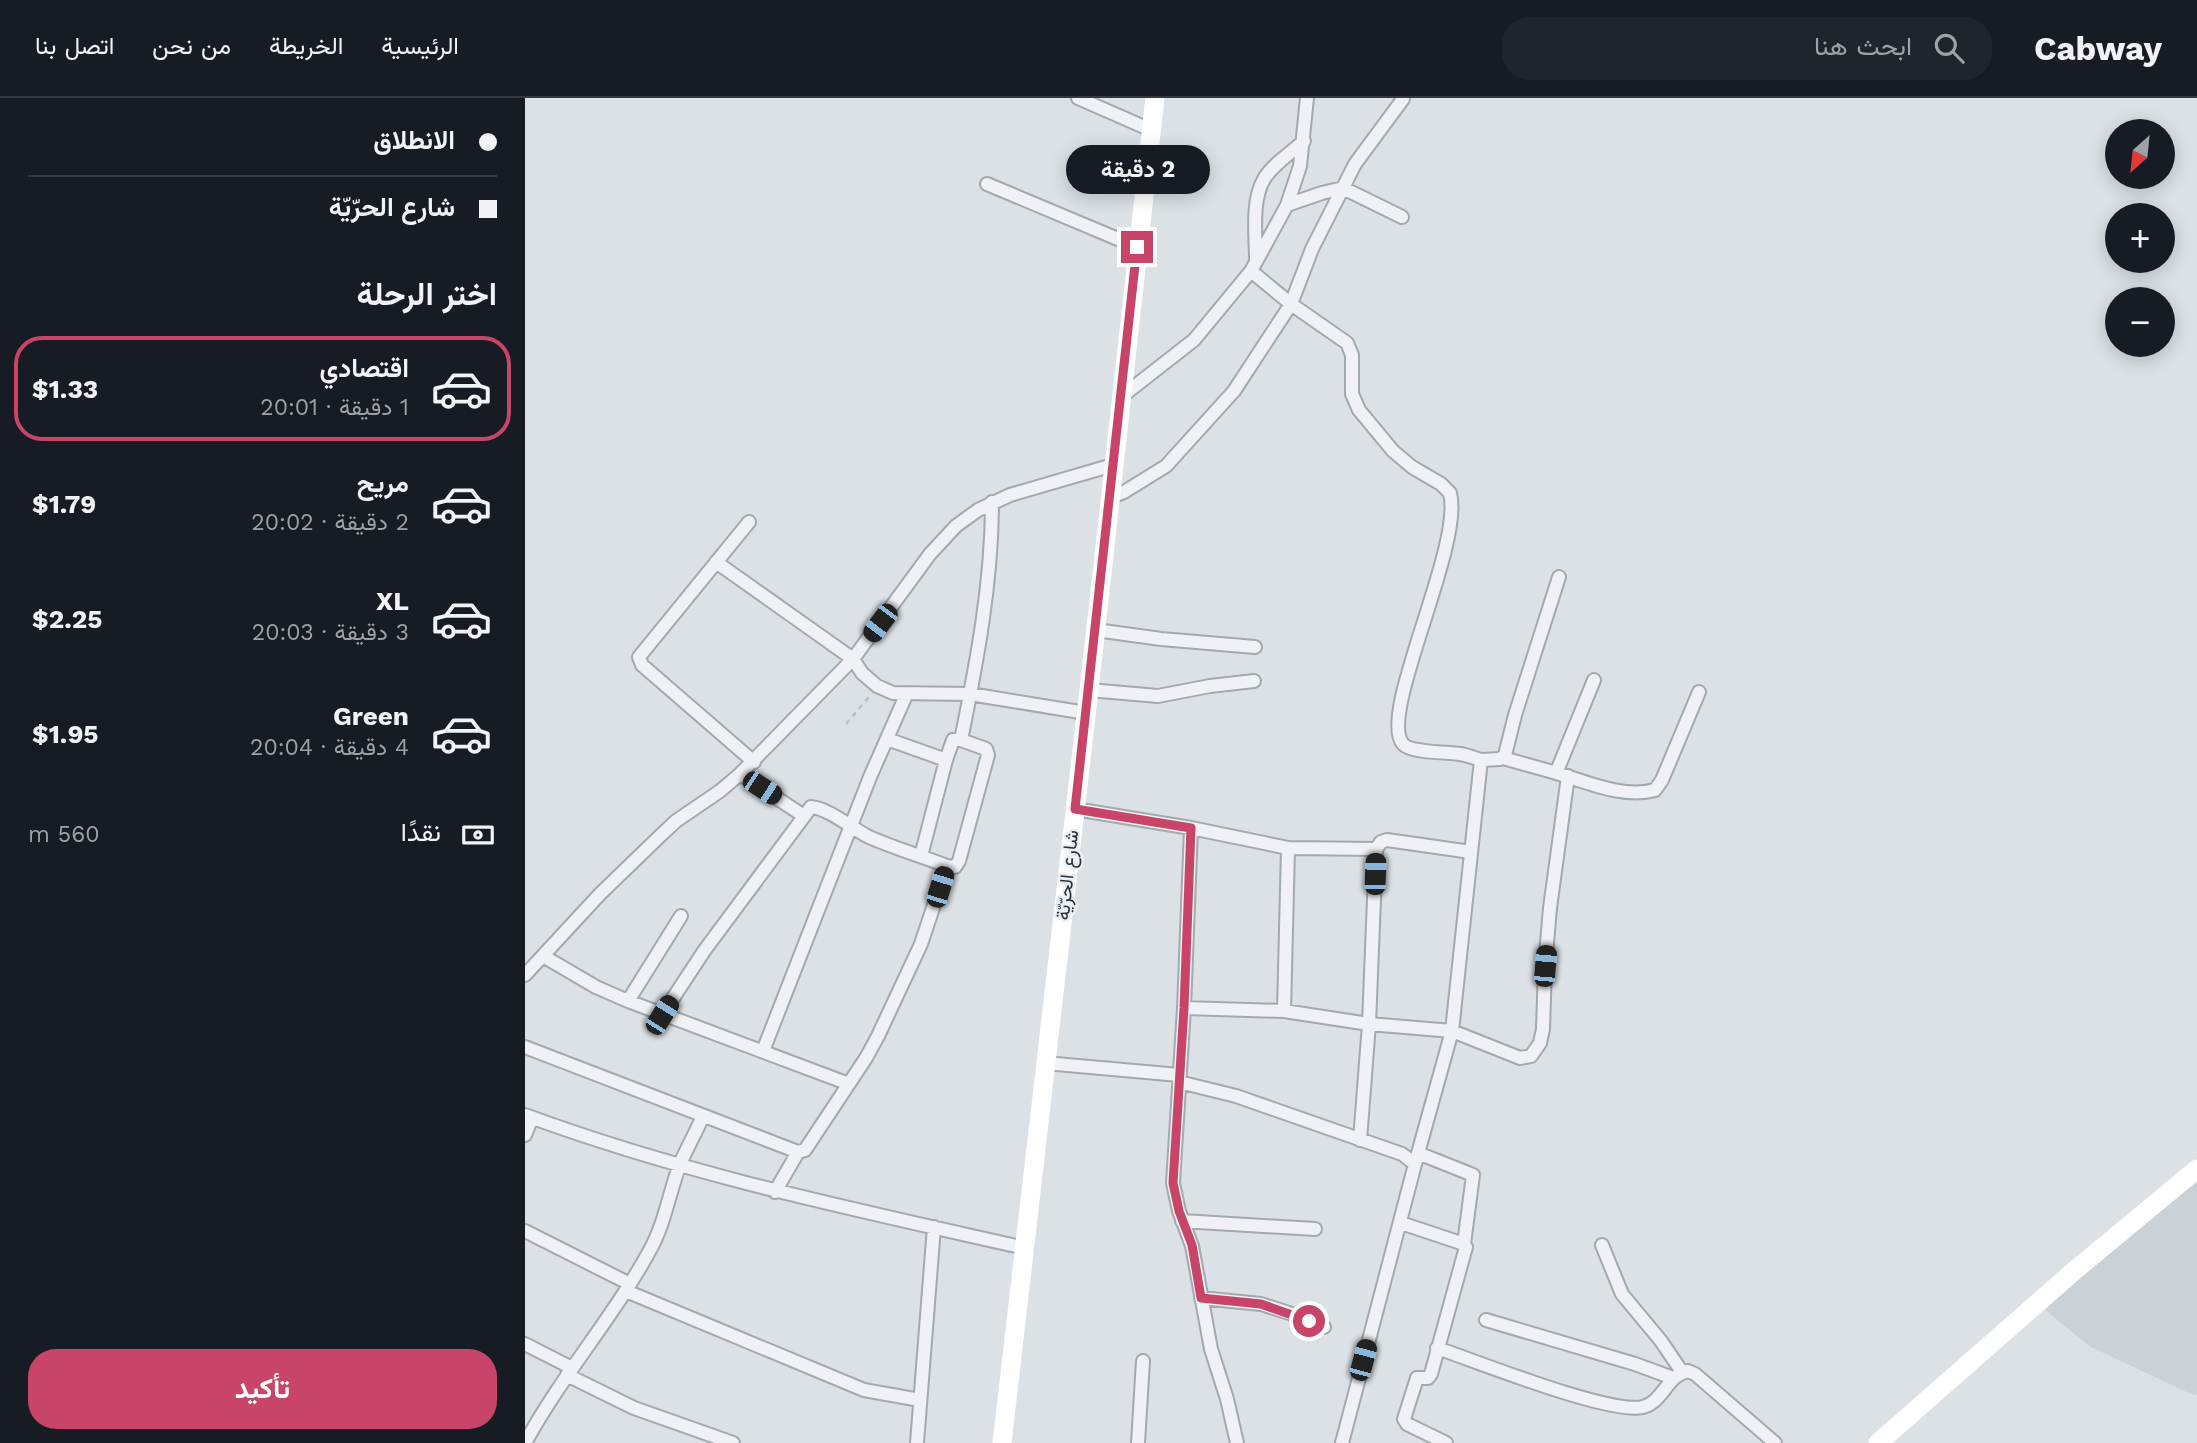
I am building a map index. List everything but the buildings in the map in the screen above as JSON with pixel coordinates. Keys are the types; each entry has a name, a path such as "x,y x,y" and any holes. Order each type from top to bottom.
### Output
{"main road":[{"name":"شارع الحرّيّة","path":"1002,1443 1155,98"},
{"path":"1878,1443 2063,1280 2197,1168"}],"street":[{"path":"1077,98 1151,130"},
{"path":"1120,397 1194,340 1253,268 1287,205 1300,166 1307,98"},
{"path":"1109,498 1156,473 1191,441 1234,391 1291,304 1313,249 1363,151 1403,99"},
{"path":"1253,268 1257,209 1263,180 1304,141"},
{"path":"986,184 1137,247"},
{"path":"1287,205 1343,188 1402,217"},
{"path":"1253,268 1291,304 1347,343 1352,359 1352,394 1359,410 1393,451 1450,493 1452,508 1445,550 1405,684 1398,733 1402,743 1412,749 1462,754 1481,760 1503,758 1636,793 1655,790 1662,780 1699,692"},
{"path":"525,975 600,894 675,821 720,791 754,762 853,659 946,535 968,516 992,502 1036,486 1113,465"},
{"path":"961,740 991,556 992,502"},
{"path":"750,522 643,651 639,660 754,762"},
{"path":"716,562 853,659 862,673 877,686 893,693 970,694 1086,713"},
{"path":"1503,758 1559,577"},
{"path":"1096,630 1255,647"},
{"path":"1553,772 1562,762 1594,680"},
{"path":"1089,690 1158,696 1254,681"},
{"path":"762,1051 907,693"},
{"path":"887,739 946,760"},
{"path":"662,1015 711,940 811,807 816,807 851,827 921,856 947,866 955,867 959,861 988,755 982,746 953,740 921,856"},
{"path":"1342,1443 1452,1031 1481,760"},
{"path":"740,774 804,816"},
{"path":"1184,1008 1284,1011 1369,1024 1452,1031 1520,1058 1531,1056 1540,1043 1543,1029 1550,908 1568,776"},
{"path":"1075,809 1191,828 1288,848 1376,849"},
{"path":"1191,828 1184,1008 1173,1183 1182,1221 1192,1245 1212,1349 1237,1443"},
{"path":"1360,1140 1369,1024 1376,849 1381,842 1387,840 1471,852"},
{"path":"1284,1011 1288,848"},
{"path":"525,1047 797,1152 805,1150 878,1036 921,944 947,866"},
{"path":"628,1001 681,916"},
{"path":"543,957 596,987 628,1001 849,1084"},
{"path":"1045,1063 1179,1079 1473,1175 1464,1244 1466,1250 1429,1377 1417,1378 1404,1419 1406,1424 1446,1443"},
{"path":"525,1135 528,1116 775,1192 1025,1248"},
{"path":"525,1443 569,1372 628,1287 659,1233 680,1164 703,1116"},
{"path":"775,1192 797,1152"},
{"path":"1182,1221 1315,1229"},
{"path":"1401,1223 1464,1244"},
{"path":"917,1443 933,1227"},
{"path":"525,1231 628,1287 864,1390 919,1400"},
{"path":"1602,1245 1622,1294 1661,1341 1677,1375"},
{"path":"1201,1298 1261,1304 1324,1327"},
{"path":"1486,1320 1677,1375"},
{"path":"525,1344 634,1408 733,1443"},
{"path":"1437,1348 1584,1398 1633,1408 1650,1405 1677,1375 1688,1371 1695,1374 1775,1443"},
{"path":"1138,1443 1143,1361"}],"path":[{"path":"846,724 877,686"}],"shaded area":[{"path":"2197,1182 2197,1395 2089,1346 2043,1308"}],"route":[{"path":"1137,247 1075,809 1191,828 1184,1008 1174,1155 1173,1183 1176,1202 1192,1245 1201,1298 1261,1304 1309,1321"}]}
